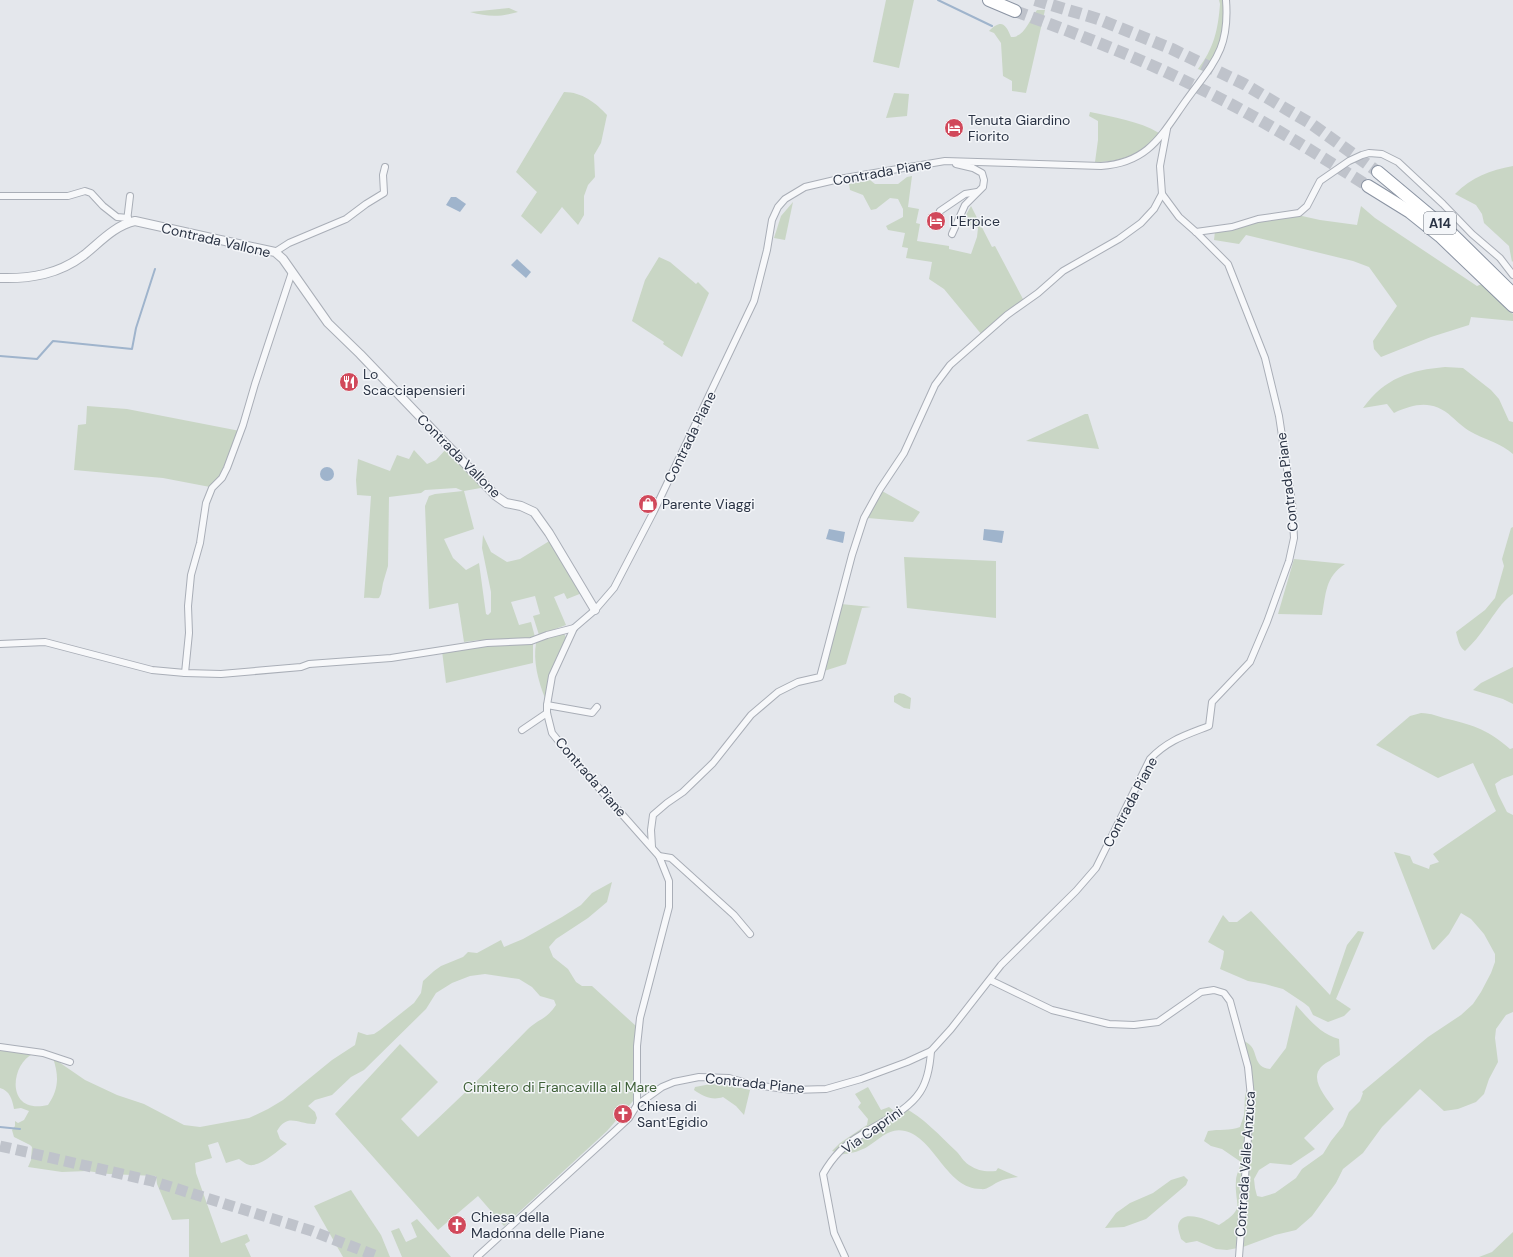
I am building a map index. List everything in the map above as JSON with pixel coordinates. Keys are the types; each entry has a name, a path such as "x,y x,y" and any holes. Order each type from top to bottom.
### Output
{"highway":[{"path":"989,0 1015,11"},
{"name":"A14","path":"1378,172 1452,234 1494,281 1513,306"},
{"name":"A14","path":"1368,186 1410,212 1494,281 1513,294"}],"street":[{"name":"Contrada Piane","path":"638,1105 637,1046 640,1018 668,907 669,881 659,856 652,847 574,760 552,733 547,713 547,705 552,676 574,628 595,610 614,588 654,511 754,301 767,250 772,220 778,207 785,199 805,187 839,179 945,161 1107,166 1127,161 1144,153 1155,143 1212,67 1219,52 1226,30 1226,0"},
{"name":"Contrada Piane","path":"477,1257 616,1131 629,1118 638,1105 662,1087 674,1082 699,1077 729,1078 754,1085 793,1090 826,1089 861,1079 907,1062 931,1051 939,1044 1001,965 1076,891 1096,868 1150,759 1160,748 1170,742 1209,726 1212,702 1250,662 1267,622 1289,561 1294,538 1292,502 1279,416 1265,358 1228,264 1179,217 1162,194 1160,166 1167,129"},
{"path":"1196,232 1232,227 1258,219 1299,213 1306,206 1320,181 1356,157 1369,153 1377,154 1391,158 1398,162 1443,204 1472,234 1500,258 1513,275"},
{"path":"945,161 973,168 982,173 984,180 983,187 965,205 952,234"},
{"path":"275,252 288,243 346,220 366,204 384,193 383,174 385,167"},
{"path":"0,196 68,196 84,191 91,193 103,206 117,217 127,220"},
{"path":"940,211 965,194 977,192"},
{"path":"652,847 653,815 667,802 683,792 713,763 751,715 778,692 798,682 820,677 852,555 864,518 880,489 904,453 935,385 950,364 1007,315 1038,293 1063,271 1119,239 1141,223 1154,209 1162,194"},
{"path":"0,278 31,277 51,273 76,261 127,220 130,196"},
{"name":"Contrada Vallone","path":"127,220 275,252 284,259 328,323 360,354 496,496 506,503 521,506 534,512 549,533 595,610"},
{"path":"185,673 189,633 188,606 191,575 200,543 206,503 212,488 222,478 237,440 292,272"},
{"path":"0,644 45,642 152,670 221,674 301,667 309,664 391,658 487,643 531,641 574,628"},
{"path":"547,705 592,713 597,707"},
{"path":"522,730 547,713"},
{"path":"659,856 671,858 734,915 750,934"},
{"name":"Contrada Valle Anzuca","path":"990,980 1052,1010 1090,1021 1122,1025 1158,1022 1201,992 1214,990 1224,993 1230,1001 1248,1067 1251,1097 1239,1257"},
{"path":"0,1047 43,1053 70,1062"},
{"name":"Via Caprini","path":"846,1257 834,1233 824,1174 839,1152 860,1135 910,1104 919,1093 925,1082 930,1067 931,1051"}],"green space":[{"path":"886,0 914,0 899,68 873,62"},
{"path":"1219,0 1224,0 1225,8 1220,48 1206,72 1198,69 1208,54 1214,38 1219,13"},
{"path":"509,8 518,12 494,16 470,12"},
{"path":"1037,10 1045,10 1026,93 1012,91 1012,81 1003,76 1001,43 994,33 989,31 993,27 1000,24 1005,26 1011,37 1016,36 1023,31"},
{"path":"564,92 571,92 583,96 598,106 607,115 601,143 594,155 595,177 588,185 584,196 584,215 578,225 562,207 541,234 521,216 537,192 516,172"},
{"path":"894,93 909,94 907,116 886,118"},
{"path":"1090,112 1134,122 1159,133 1145,146 1131,155 1105,162 1095,162 1098,140 1098,121 1089,116"},
{"path":"1513,166 1512,262 1509,246 1484,223 1482,214 1476,205 1455,194 1468,183 1482,175"},
{"path":"912,176 908,207 919,209 916,223 920,224 917,241 949,246 949,249 971,254 977,237 978,228 962,222 971,206 992,247 995,246 1024,301 982,335 944,289 929,279 932,262 906,258 908,248 902,247 905,233 888,230 886,226 903,217 903,209 898,199 890,198 876,209 871,210 863,195 850,190 849,184 870,180 875,184 898,184 907,177"},
{"path":"793,202 785,240 774,238 781,216"},
{"path":"1361,206 1375,218 1477,286 1482,284 1513,314 1513,321 1471,317 1469,325 1431,337 1381,357 1374,349 1373,341 1397,306 1369,267 1353,261 1246,235 1239,244 1214,240 1215,231 1270,219 1302,216 1357,225"},
{"path":"659,257 670,262 696,284 698,282 709,293 682,357 663,344 664,342 632,321 645,280"},
{"path":"1445,367 1463,368 1491,390 1499,399 1509,421 1513,422 1513,454 1499,445 1472,432 1438,408 1417,405 1394,413 1387,404 1363,408 1380,389 1399,377 1421,370"},
{"path":"87,406 127,409 240,431 223,474 210,487 163,478 74,470 78,425 86,424"},
{"path":"1088,414 1099,449 1026,441"},
{"path":"447,448 486,487 464,491 474,529 444,539 453,558 466,570 479,563 486,614 488,615 491,612 491,592 482,548 483,535 491,552 507,562 520,559 551,540 582,593 567,599 564,593 554,597 566,625 539,635 533,616 540,614 535,596 511,602 519,625 531,622 535,637 464,642 458,603 429,609 425,506 429,496 463,491 456,488 425,490 421,493 389,497 388,566 379,598 364,598 371,496 357,495 356,480 358,459 390,471 397,455 409,459 414,450 427,464 436,460"},
{"path":"882,491 920,512 913,522 868,518"},
{"path":"1513,527 1513,594 1502,604 1479,636 1465,651 1460,645 1456,632 1485,610 1495,598 1504,566 1502,559 1511,528"},
{"path":"904,557 996,561 996,618 907,608"},
{"path":"1294,559 1345,564 1338,569 1330,580 1322,615 1278,614"},
{"path":"841,604 871,607 862,608 846,664 824,671"},
{"path":"562,632 566,638 548,698 545,698 537,671 535,657 536,643"},
{"path":"533,643 533,663 446,683 442,651 480,645"},
{"path":"1513,667 1513,704 1503,699 1473,690 1481,683"},
{"path":"899,693 911,698 910,709 904,708 894,702 894,696"},
{"path":"1421,713 1432,714 1474,727 1495,737 1510,749 1513,748 1513,775 1502,779 1495,784 1507,812 1513,815 1513,1012 1506,1015 1496,1029 1495,1038 1498,1062 1489,1079 1484,1094 1476,1102 1458,1109 1444,1111 1420,1089 1382,1127 1363,1153 1343,1169 1336,1183 1312,1216 1296,1230 1275,1235 1243,1247 1227,1250 1216,1249 1197,1241 1186,1243 1181,1239 1178,1228 1180,1220 1184,1217 1196,1217 1219,1225 1228,1219 1236,1210 1236,1178 1241,1162 1222,1149 1211,1146 1204,1141 1208,1131 1240,1127 1244,1115 1247,1090 1252,1082 1244,1041 1254,1051 1258,1062 1265,1068 1270,1069 1286,1048 1296,1005 1320,1030 1339,1039 1340,1055 1323,1065 1318,1072 1317,1078 1320,1089 1334,1109 1304,1138 1315,1149 1291,1165 1270,1163 1259,1170 1254,1179 1255,1188 1257,1196 1262,1197 1275,1193 1296,1178 1302,1169 1323,1154 1343,1126 1349,1112 1360,1101 1362,1092 1428,1037 1461,1015 1473,1004 1491,973 1495,962 1495,954 1484,934 1471,919 1461,913 1449,934 1434,950 1432,949 1394,852 1410,856 1413,863 1429,869 1430,865 1439,862 1433,854 1496,811 1473,763 1438,778 1376,745 1410,716"},
{"name":"Cimitero di Francavilla al Mare","path":"612,882 607,902 588,918 556,939 549,947 553,957 568,969 576,982 582,986 592,986 636,1026 633,1101 607,1131 504,1226 478,1196 438,1230 335,1114 400,1044 438,1082 401,1119 418,1137 473,1085 531,1026 549,1014 556,1005 554,1000 540,996 532,987 519,979 485,974 470,976 452,983 436,993 426,1009 364,1070 351,1077 332,1095 315,1100 308,1106 315,1112 317,1118 315,1124 290,1121 281,1125 277,1131 280,1139 287,1144 262,1162 251,1165 246,1164 239,1159 226,1163 218,1142 208,1145 212,1158 195,1163 196,1173 221,1243 247,1234 250,1241 245,1244 251,1257 189,1257 189,1219 172,1220 157,1184 156,1176 109,1174 87,1171 62,1172 28,1167 31,1160 32,1147 14,1137 12,1130 15,1126 15,1121 18,1123 24,1120 29,1111 21,1108 14,1109 10,1096 6,1091 0,1088 0,1049 33,1054 26,1059 20,1067 16,1077 16,1087 18,1096 24,1103 34,1106 48,1105 52,1099 57,1082 53,1058 85,1080 117,1095 144,1104 184,1125 200,1127 249,1118 283,1100 332,1060 355,1045 358,1032 367,1035 374,1034 380,1030 414,1003 421,993 423,981 441,966 463,957 468,952 477,953 501,940 504,947 523,939 581,905 592,893"},
{"path":"1251,911 1330,995 1347,945 1358,931 1364,932 1336,999 1351,1009 1344,1016 1328,1022 1313,1015 1309,1007 1283,989 1248,981 1220,969 1224,951 1208,942 1223,915 1229,922 1237,922"},
{"path":"711,1084 728,1085 750,1090 744,1115 736,1106 723,1097 711,1098 694,1090 695,1087"},
{"path":"868,1087 881,1110 889,1107 894,1111 903,1107 910,1111 931,1127 956,1151 965,1162 972,1167 982,1171 996,1171 998,1168 1018,1177 1003,1180 985,1189 969,1187 949,1172 925,1143 905,1131 899,1130 889,1132 867,1147 853,1153 840,1154 832,1151 840,1143 867,1125 868,1119 858,1107 861,1103 855,1094"},
{"path":"1184,1176 1188,1180 1186,1185 1146,1219 1124,1227 1105,1228 1116,1213 1130,1203 1153,1193 1171,1180"},
{"path":"351,1190 381,1235 390,1257 343,1257 314,1206"},
{"path":"417,1219 451,1257 402,1257 391,1231 399,1228 406,1242 417,1237 411,1223"},
{"path":"1513,1232 1513,1257 1479,1257 1492,1252"}],"water":[{"path":"451,197 456,197 466,204 460,212 446,205"},
{"path":"517,259 531,272 526,278 511,265"},
{"path":"324,467 330,467 334,471 334,477 330,481 324,481 320,477 320,471"},
{"path":"829,529 845,532 843,543 826,539"},
{"path":"984,529 1004,531 1002,543 983,540"}],"waterway":[{"path":"938,0 992,26"},
{"path":"0,356 37,359 53,341 132,349 136,328 155,269"},
{"path":"0,1127 20,1129"}],"tunnel":[{"path":"1035,0 1098,19 1172,49 1244,84 1313,125 1378,172"},
{"path":"1015,11 1084,37 1175,76 1263,122 1368,186"},
{"path":"0,1146 152,1181 312,1231 379,1257"}],"place":[{"name":"Tenuta Giardino Fiorito","path":"954,128"},
{"name":"L'Erpice","path":"936,221"},
{"name":"Lo Scacciapensieri","path":"349,382"},
{"name":"Parente Viaggi","path":"648,504"},
{"name":"Chiesa di Sant'Egidio","path":"623,1114"},
{"name":"Chiesa della Madonna delle Piane","path":"457,1225"}]}
